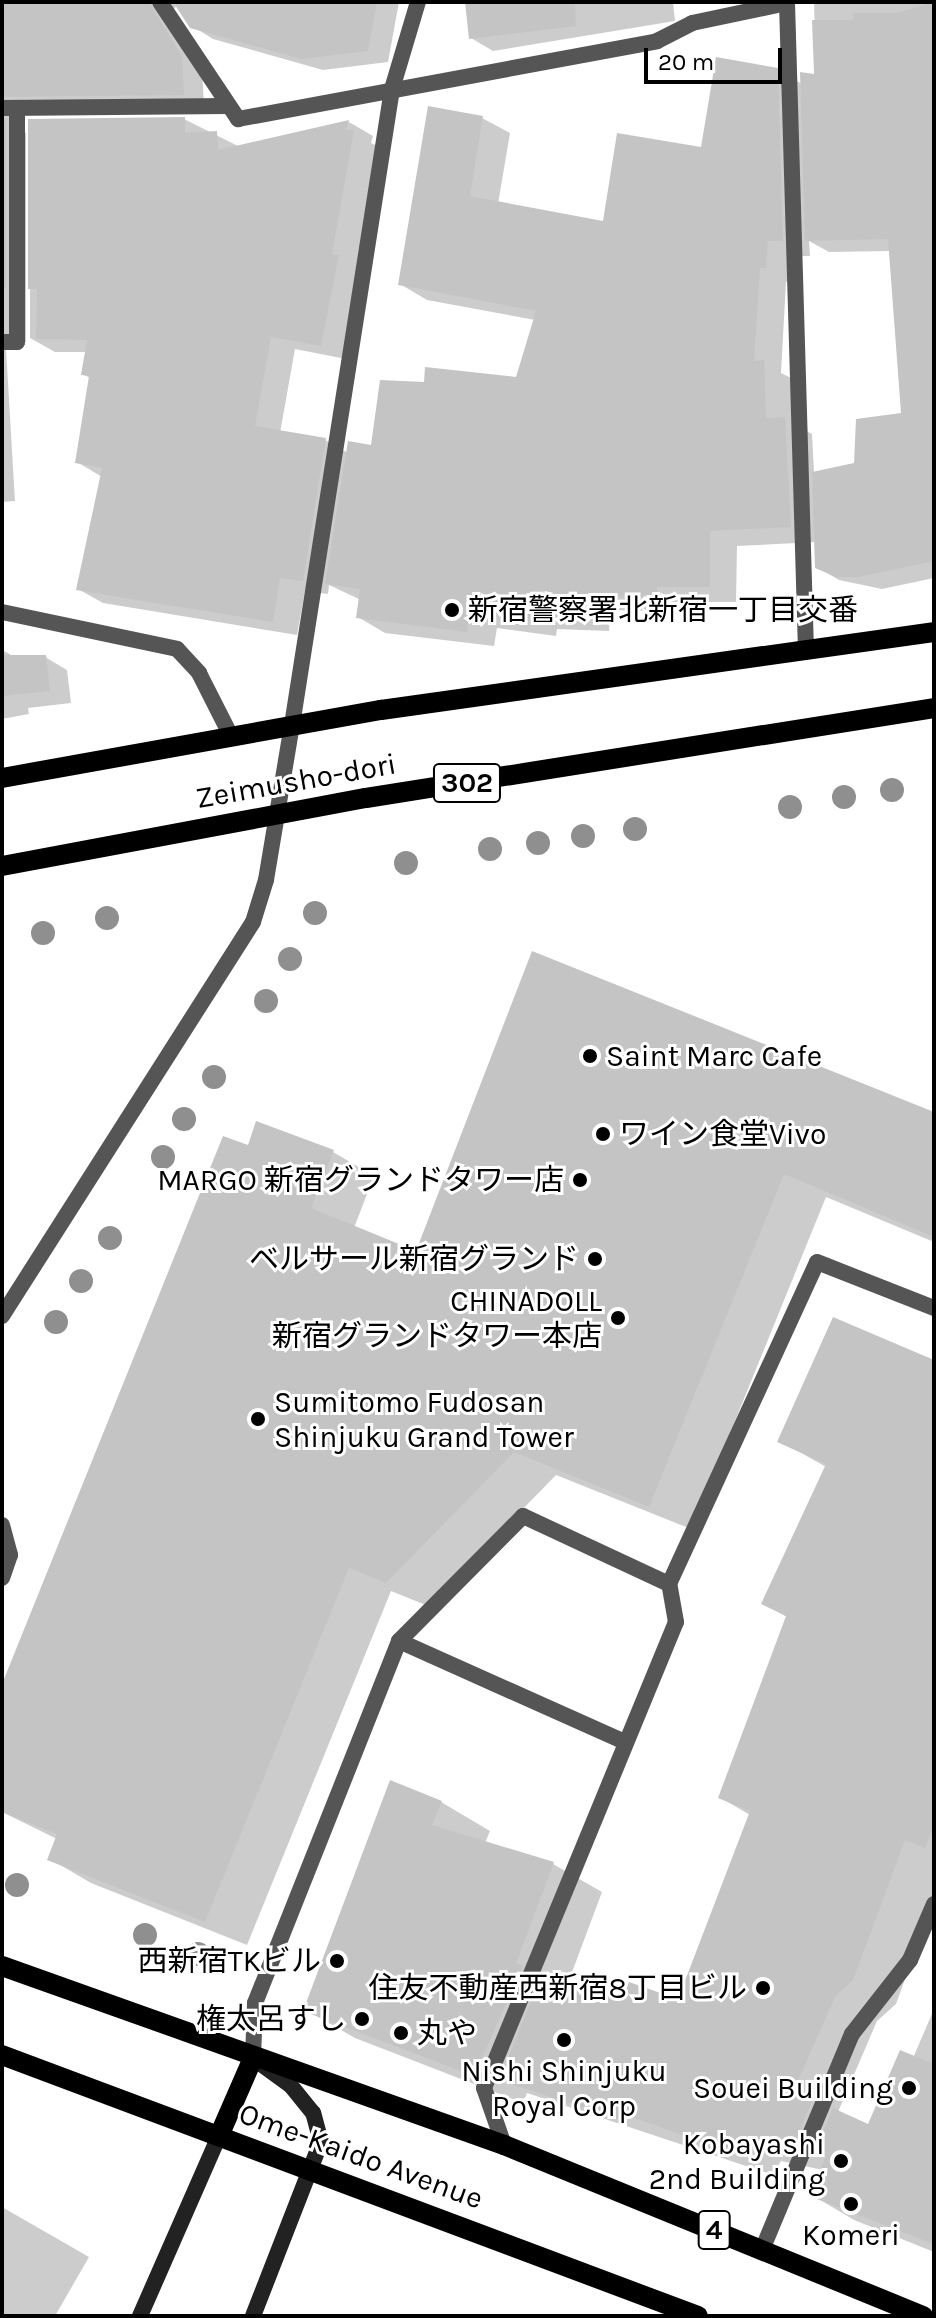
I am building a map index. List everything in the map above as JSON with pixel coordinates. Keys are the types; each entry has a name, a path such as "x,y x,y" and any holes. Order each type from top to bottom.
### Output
{"main road":[{"name":"Zeimusho-dori","path":"2,778 292,725 934,632"},
{"name":"Zeimusho-dori","path":"2,866 276,814 934,708"},
{"name":"Ome-Kaido Avenue","path":"2,1966 504,2145 923,2316"},
{"name":"Ome-Kaido Avenue","path":"2,2055 314,2169 698,2316"},
{"path":"140,2316 253,2058 290,2085 313,2113 321,2142 314,2169 253,2316"}],"street":[{"path":"160,2 238,119 657,41 692,23 791,3 806,650"},
{"path":"2,1316 253,922 292,725 392,89 418,2"},
{"path":"2,342 17,342 9,108 228,106"},
{"path":"2,612 177,649 199,673 231,736"},
{"path":"504,2145 484,2088 623,1741 676,1622 669,1584 817,1262 934,1308"},
{"path":"253,2058 255,2003 399,1641 523,1516 669,1584"},
{"path":"2,1525 10,1555 2,1578"},
{"path":"399,1641 623,1741"},
{"path":"762,2250 852,2034 910,1960 934,1904"}],"building":[{"path":"2,2 149,2 182,56 184,95 2,97"},
{"path":"173,2 377,2 368,51 301,59 190,28"},
{"path":"465,2 575,2 576,26 469,39"},
{"path":"934,2 934,561 858,577 836,577 815,568 812,472 854,463 856,419 901,413 888,239 805,241 800,72 814,74 812,20 853,20 853,13 897,13"},
{"path":"716,57 778,68 783,241 768,241 766,268 760,268 754,361 764,360 766,418 785,417 791,527 710,531 710,587 657,587 657,597 583,596 582,617 530,614 529,621 469,614 467,632 356,618 360,589 325,584 348,441 371,445 380,380 424,382 425,367 516,377 536,311 398,285 428,106 483,116 470,196 603,221 617,133 701,147"},
{"path":"185,117 185,133 217,131 218,150 349,120 346,130 354,130 332,254 339,255 321,346 271,337 255,426 326,438 303,581 280,578 273,622 76,590 102,468 75,463 89,376 81,375 87,340 36,339 37,289 28,289 28,119"},
{"path":"2,119 6,119 6,288 2,288"},
{"path":"2,655 46,655 50,691 2,696"},
{"path":"532,951 934,1112 934,1237 784,1174 649,1507 514,1452 386,1583 349,1568 205,1922 47,1860 57,1834 2,1812 2,1684 223,1136 248,1145 256,1121 334,1150 311,1208 416,1251"},
{"path":"833,1317 934,1360 934,1825 925,1848 905,1840 853,1980 835,1997 794,2090 813,2099 792,2149 738,2138 730,2152 623,2114 621,2120 499,2080 543,1972 622,1998 629,1982 678,1999 750,1811 718,1798 786,1616 761,1604 826,1464 777,1442"},
{"path":"390,1780 442,1801 432,1825 554,1862 516,1963 523,1966 474,2076 303,2011"},
{"path":"900,2050 934,2064 934,2244 809,2196 826,2156 814,2154 833,2108 868,2124"}],"place":[{"name":"新宿警察署北新宿一丁目交番","path":"452,610"},
{"name":"Saint Marc Cafe","path":"590,1056"},
{"name":"ワイン食堂Vivo","path":"603,1134"},
{"name":"MARGO 新宿グランドタワー店","path":"580,1180"},
{"name":"ベルサール新宿グランド","path":"595,1259"},
{"name":"CHINADOLL 新宿グランドタワー本店","path":"618,1318"},
{"name":"Sumitomo Fudosan Shinjuku Grand Tower","path":"258,1419"},
{"name":"西新宿TKビル","path":"337,1961"},
{"name":"住友不動産西新宿8丁目ビル","path":"763,1988"},
{"name":"権太呂すし","path":"362,2019"},
{"name":"丸や","path":"401,2033"},
{"name":"Nishi Shinjuku Royal Corp","path":"564,2040"},
{"name":"Souei Building","path":"909,2088"},
{"name":"Kobayashi 2nd Building","path":"841,2161"},
{"name":"Komeri","path":"851,2204"}]}
